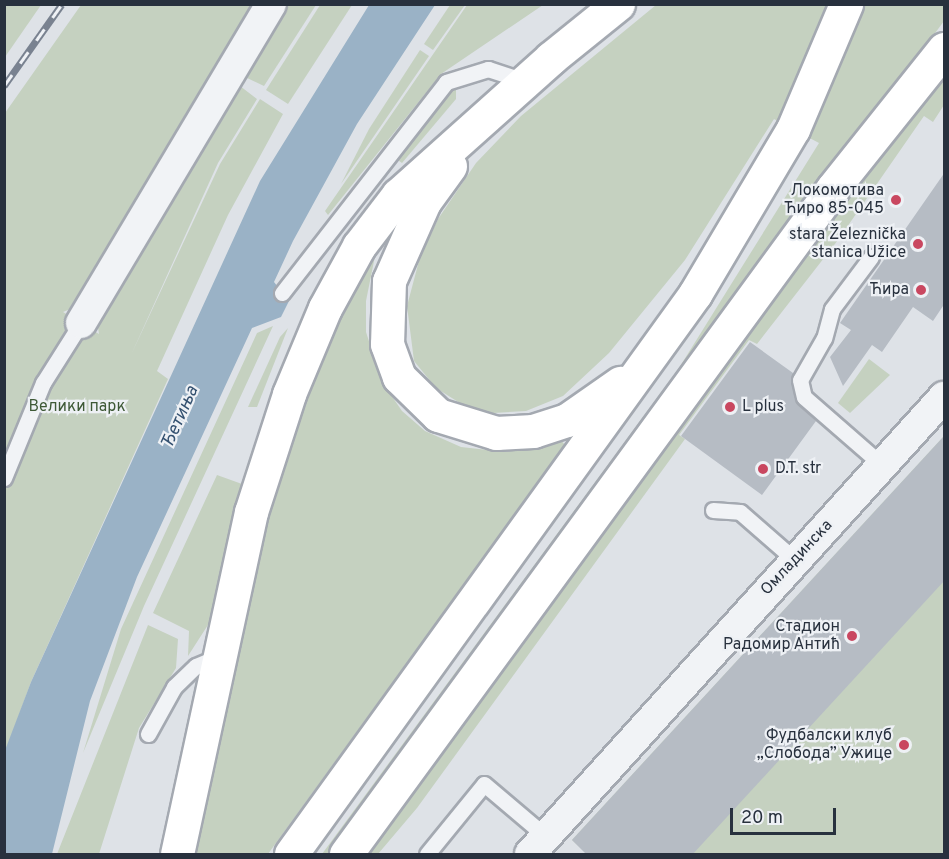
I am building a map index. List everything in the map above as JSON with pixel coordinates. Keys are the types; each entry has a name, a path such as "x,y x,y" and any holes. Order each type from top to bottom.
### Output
{"main road":[{"path":"177,855 269,450 325,308 379,217 450,146 460,142 525,81 618,4"},
{"path":"291,855 652,354 731,238 793,129 846,4"},
{"path":"346,855 833,188 945,49"},
{"path":"460,142 459,153 416,218 389,281 387,344 399,378 410,391 438,415 457,424 496,433 533,431 586,410 652,354"}],"street":[{"path":"81,323 271,4"},
{"name":"Омладинска","path":"537,844 945,397"}],"lane":[{"path":"282,293 446,82 488,69 525,81"},
{"path":"871,257 832,309 824,338 800,380 804,397 882,465"},
{"path":"4,478 43,383 81,323"},
{"path":"712,510 740,512 795,560"},
{"path":"148,734 174,687 196,666 221,656"},
{"path":"427,855 484,784 537,844"}],"green space":[{"path":"4,5 41,5 5,57"},
{"name":"Велики парк","path":"81,5 253,5 75,307 63,312 99,334 97,321 240,86 257,99 218,163 131,355 220,164 260,99 283,114 228,215 157,371 168,379 31,682 5,753 5,113"},
{"path":"288,5 316,5 264,86 245,77"},
{"path":"320,5 352,5 288,104 266,90"},
{"path":"450,5 465,5 433,50 424,44"},
{"path":"467,5 543,5 441,74 328,215 325,211"},
{"path":"656,5 944,5 944,21 329,854 322,854 679,368 819,143 774,119 685,260 609,353 563,396 526,411 493,413 463,405 436,388 414,361 407,306 420,257 438,219 476,163 521,116"},
{"path":"420,50 429,56 341,184 369,129"},
{"path":"944,75 944,105 933,122 924,116 838,240 757,344 749,340 679,435 685,439 417,808 378,854 364,854 762,308"},
{"path":"456,86 456,99 402,163 395,158"},
{"path":"376,251 366,301 366,332 382,382 402,411 425,431 461,447 506,452 560,439 565,445 268,854 191,854 248,589 285,446 338,316"},
{"path":"273,326 144,606 83,753 121,629 257,333"},
{"path":"288,328 257,407 248,407 280,337"},
{"path":"869,359 890,375 850,413 838,403"},
{"name":"Стадион Радомир Антић","path":"944,436 944,854 587,854 572,840"},
{"path":"217,475 242,484 215,614 188,656 189,631 153,613"},
{"path":"148,625 178,639 176,668 139,728 99,854 57,854"}],"water":[{"name":"Ђетиња","path":"369,5 435,5 357,124 293,241 274,282 289,301 281,317 252,328 137,577 90,701 52,854 5,854 4,753 31,682 260,181"}],"building":[{"name":"stara Železnička stanica Užice","path":"945,172 945,303 933,321 913,307 882,352 872,345 843,386 830,357 851,330 840,323"},
{"path":"750,342 793,373 795,400 816,421 762,495 681,436"},
{"path":"945,435 945,580 692,855 587,855 572,840"}],"railway":[{"path":"4,86 62,4"}],"place":[{"name":"Локомотива Ћиро 85-045","path":"896,200"},
{"name":"stara Železnička stanica Užice","path":"918,244"},
{"name":"Ћира","path":"921,290"},
{"name":"L plus","path":"730,407"},
{"name":"D.T. str","path":"763,469"},
{"name":"Стадион Радомир Антић","path":"852,636"},
{"name":"Фудбалски клуб „Слобода” Ужице","path":"904,745"}]}
